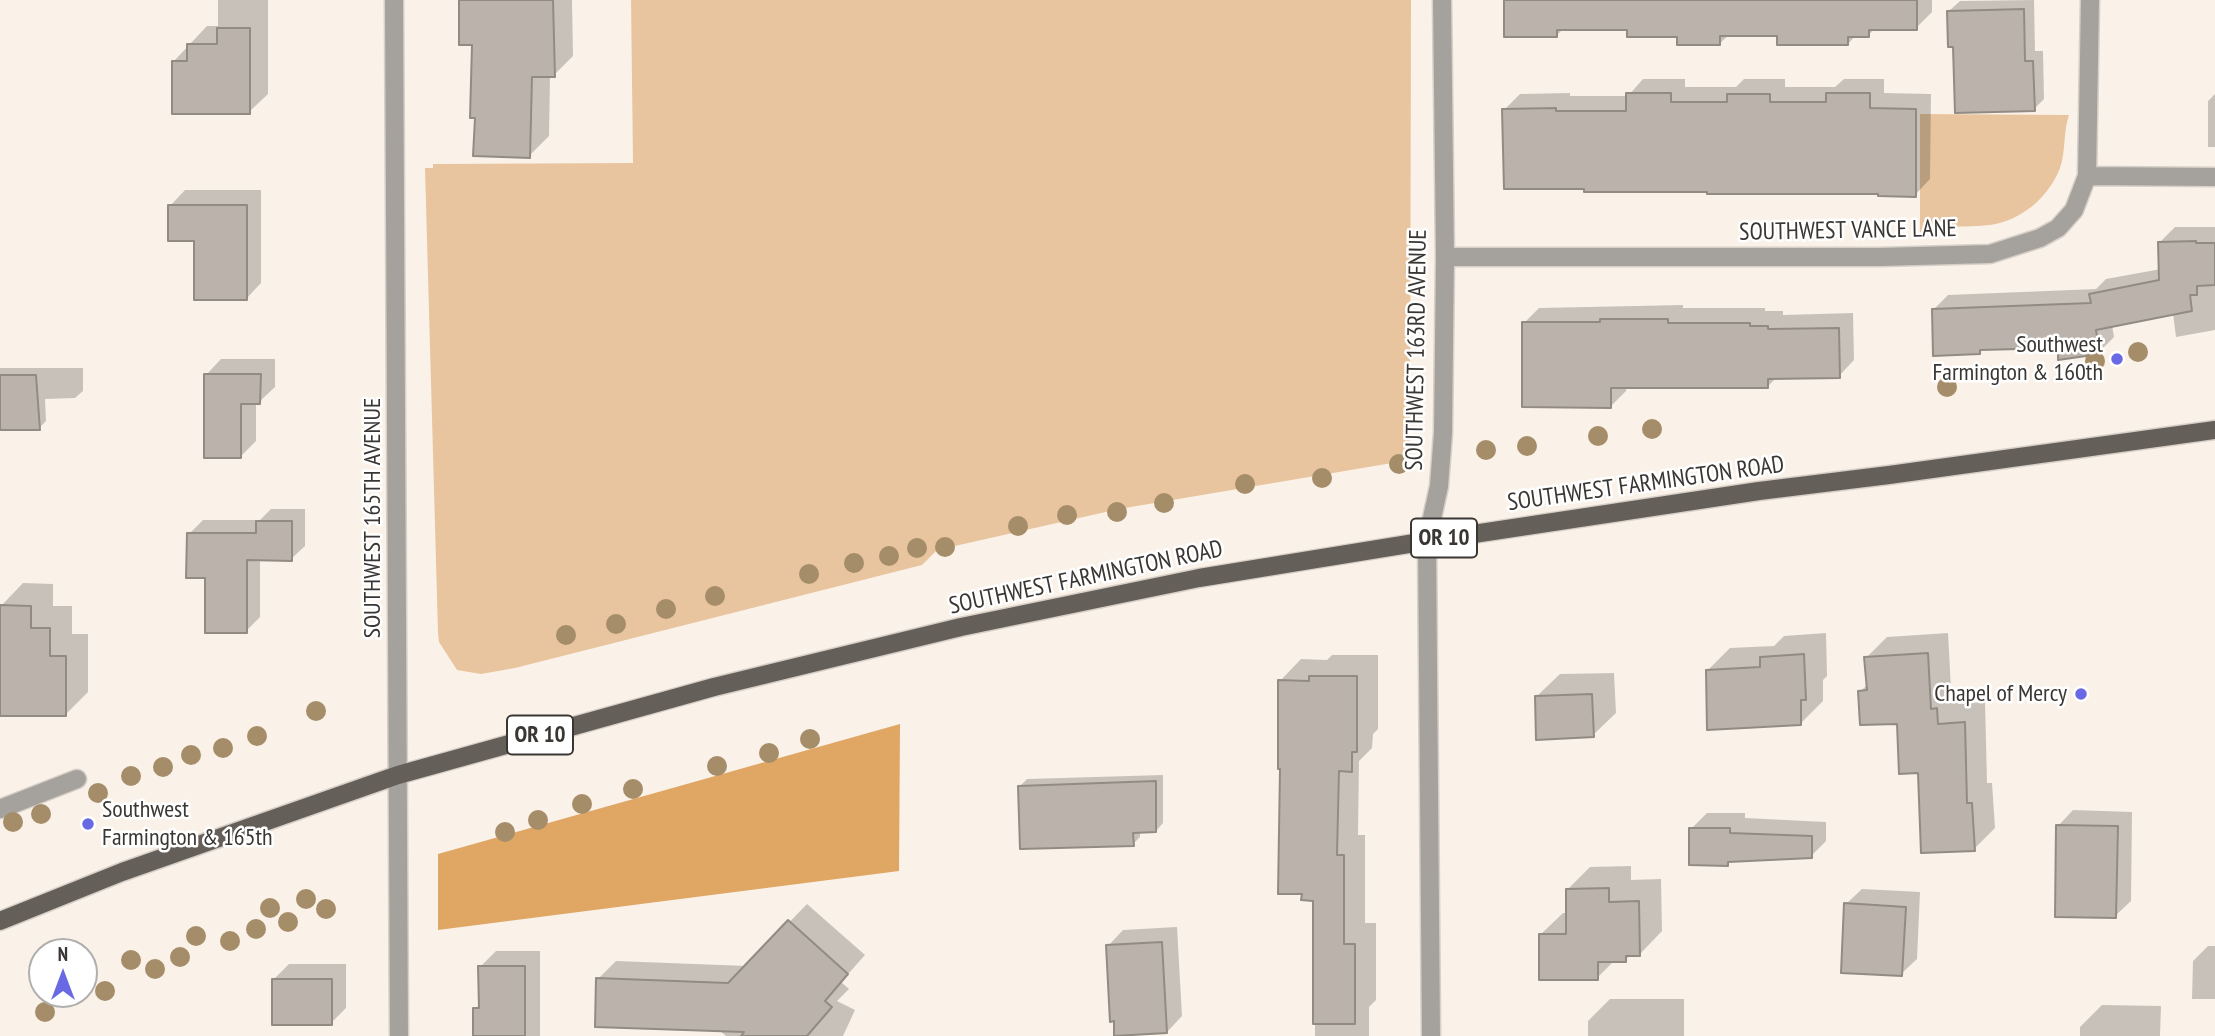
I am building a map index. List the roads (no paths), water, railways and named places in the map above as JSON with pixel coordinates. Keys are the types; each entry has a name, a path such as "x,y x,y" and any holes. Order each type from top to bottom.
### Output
{"main road":[{"name":"SOUTHWEST FARMINGTON ROAD","path":"0,920 122,872 398,775 714,687 961,627 1199,578 1427,541 1759,491 2215,430"}],"street":[{"name":"SOUTHWEST 165TH AVENUE","path":"394,0 399,1036"},
{"name":"SOUTHWEST 163RD AVENUE","path":"1432,1036 1427,541 1439,486 1443,433 1445,257 1442,0"},
{"name":"SOUTHWEST VANCE LANE","path":"1445,257 1880,257 1990,254 2040,239 2058,228 2074,210 2087,176 2090,0"},
{"path":"2087,176 2215,177"},
{"path":"0,809 77,779"}],"place":[{"name":"Southwest Farmington & 160th","path":"2117,359"},
{"name":"Chapel of Mercy","path":"2081,694"},
{"name":"Southwest Farmington & 165th","path":"88,824"}]}
